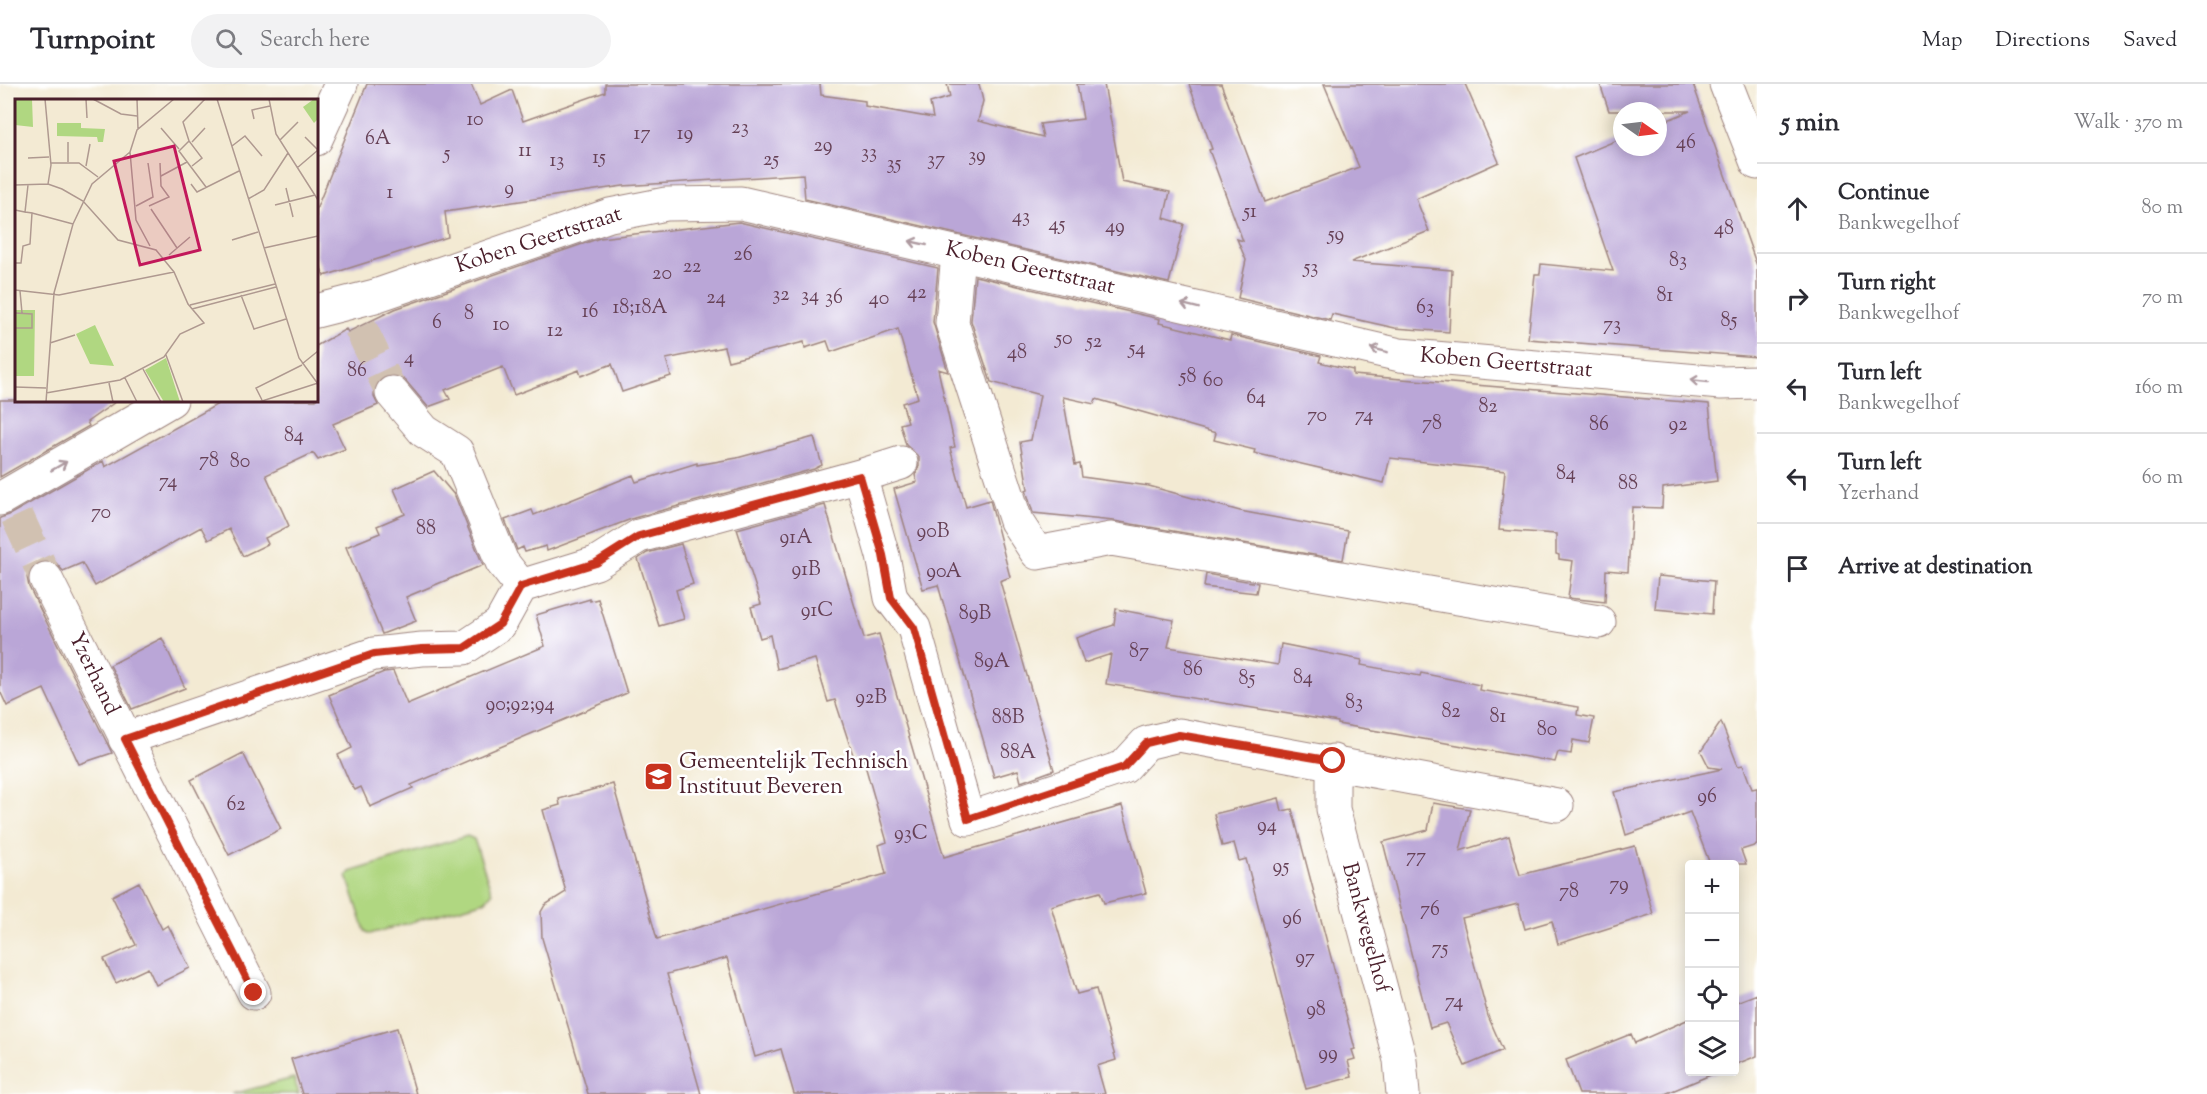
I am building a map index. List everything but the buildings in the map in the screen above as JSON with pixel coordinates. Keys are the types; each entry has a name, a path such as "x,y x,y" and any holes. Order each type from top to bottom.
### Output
{"street":[{"path":"318,135 341,84"},
{"path":"1726,84 1757,163"},
{"name":"Koben Geertstraat","path":"318,311 355,315 610,215 666,204 741,203 1400,355 1721,383 1757,382"},
{"path":"958,253 952,323 1016,521 1037,553 1110,539 1599,622"},
{"path":"392,393 424,431 457,452 502,562 521,586"},
{"path":"8,503 168,402"},
{"path":"125,739 374,654 464,648 500,624 521,586 596,563 639,536 901,463"},
{"path":"860,476 883,555 891,598 914,628 968,819 1124,767 1146,743 1179,735 1333,761 1557,805"},
{"name":"Yzerhand","path":"46,579 254,993"},
{"name":"Bankwegelhof","path":"1333,761 1333,809 1401,1060 1403,1094"}],"green space":[{"path":"467,836 474,839 492,893 485,901 370,934 365,931 347,876 350,872"},
{"path":"294,1078 299,1094 232,1094"}],"tunnel":[{"path":"360,327 392,393"},
{"path":"17,516 46,579"}],"place":[{"name":"Gemeentelijk Technisch Instituut Beveren","path":"658,776"}],"route":[{"path":"254,993 125,739 374,654 464,648 500,624 521,586 596,563 639,536 860,476 883,555 891,598 914,628 968,819 1124,767 1146,743 1179,735 1333,761"}]}
